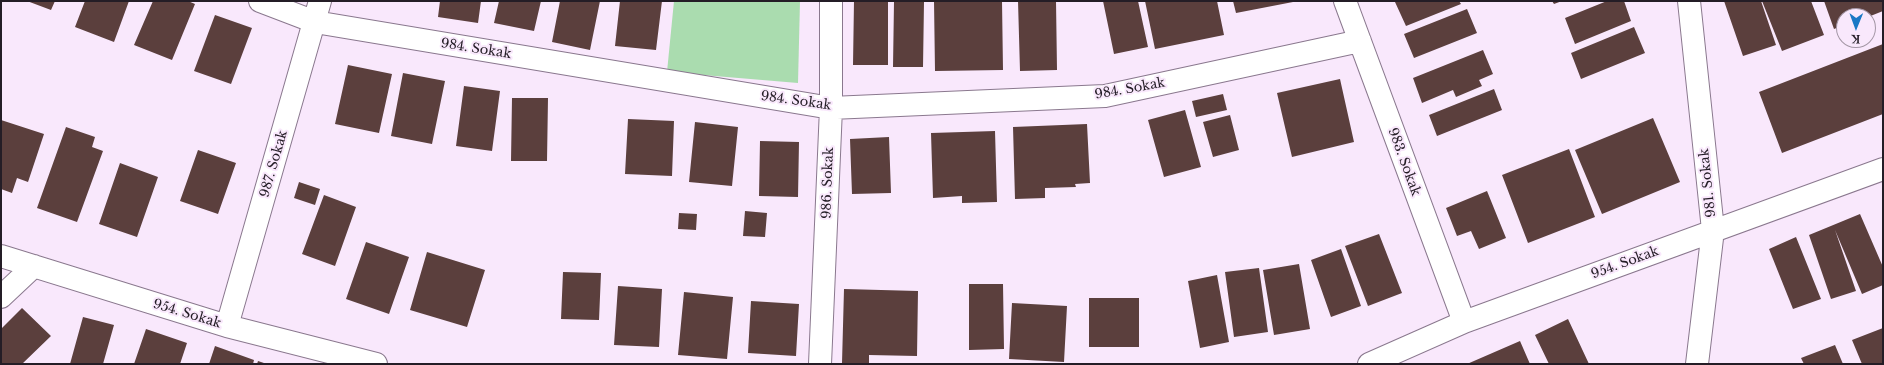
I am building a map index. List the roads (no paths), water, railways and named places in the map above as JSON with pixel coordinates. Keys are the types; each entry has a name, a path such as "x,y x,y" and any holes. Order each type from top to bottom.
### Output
{"street":[{"name":"984. Sokak","path":"260,1 315,22 831,108 1105,96 1360,41"},
{"name":"987. Sokak","path":"227,326 320,1"},
{"name":"986. Sokak","path":"820,364 831,108 831,1"},
{"name":"983. Sokak","path":"1345,1 1464,322"},
{"name":"981. Sokak","path":"1689,1 1713,230 1697,364"},
{"name":"954. Sokak","path":"1369,364 1464,322 1883,169"},
{"name":"954. Sokak","path":"1,256 227,326 376,364"},
{"path":"1,297 34,266"}]}
